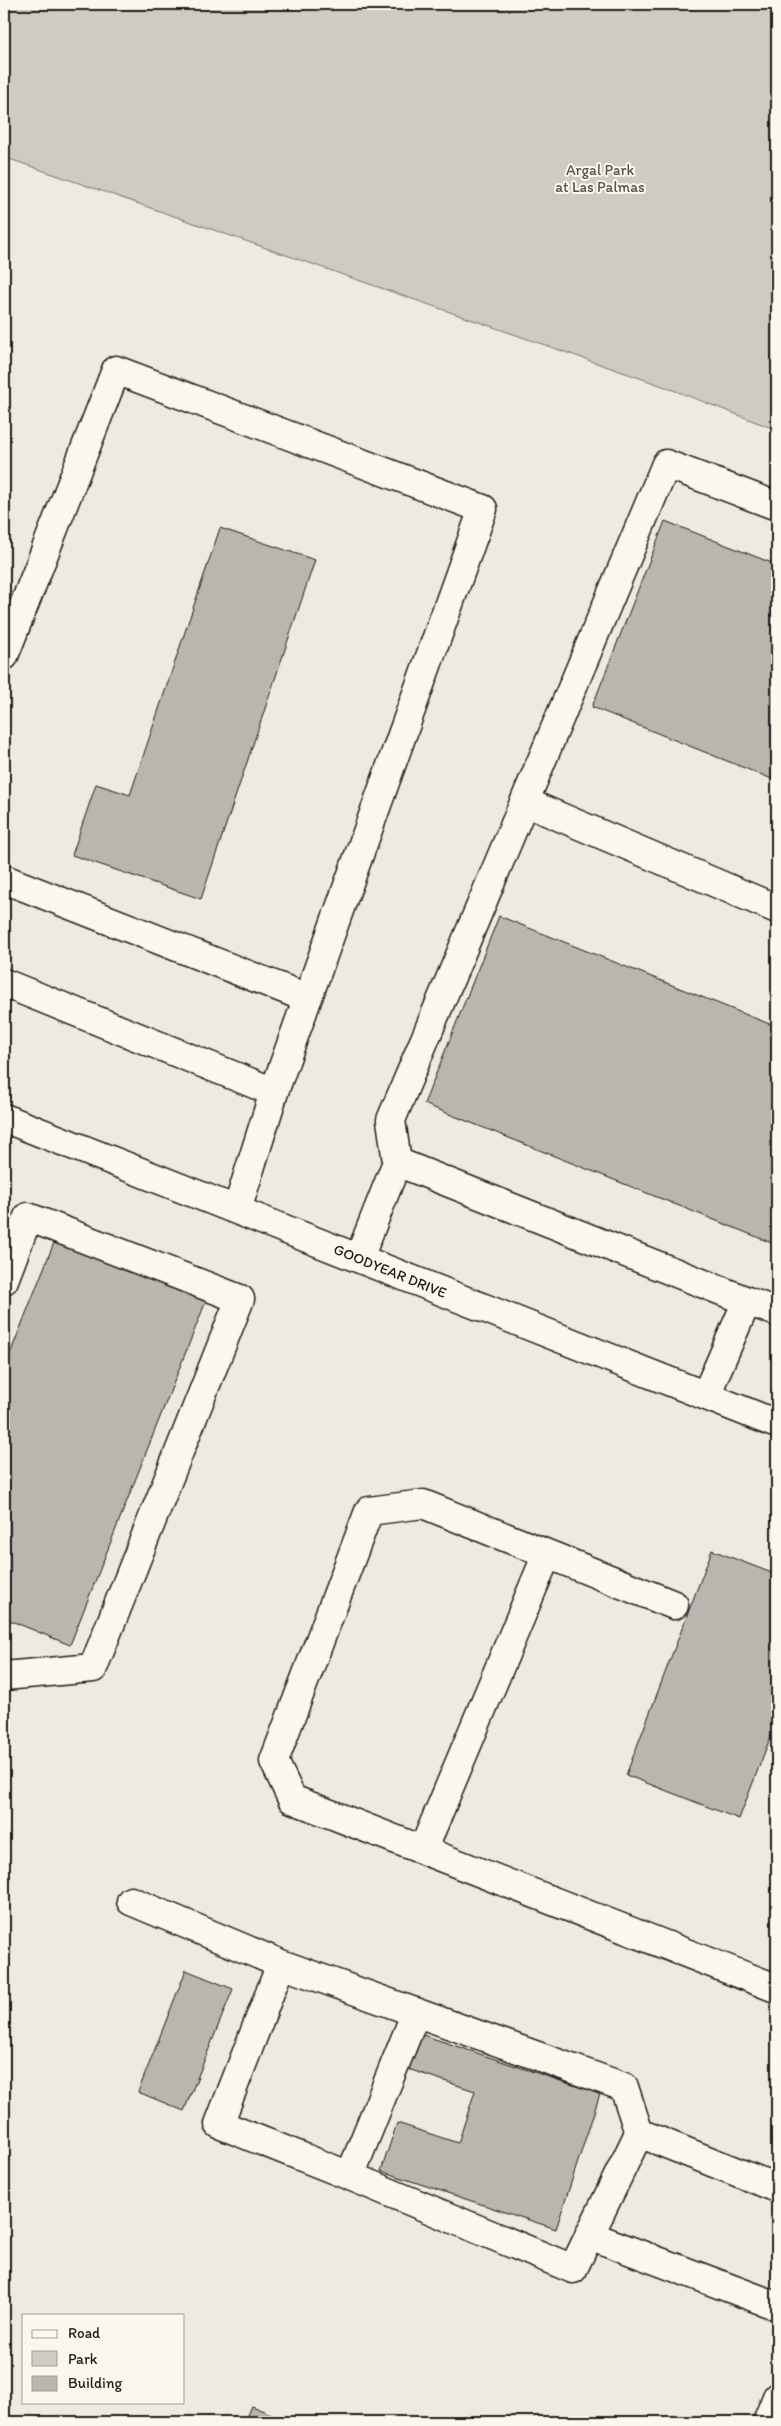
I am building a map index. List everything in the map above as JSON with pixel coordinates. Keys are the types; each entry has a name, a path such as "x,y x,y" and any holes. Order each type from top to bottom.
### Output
{"street":[{"path":"4,656 116,370 483,509 274,1092 237,1210"},
{"path":"359,1258 398,1162 391,1120 666,464 777,506"},
{"path":"524,802 777,909"},
{"path":"4,879 307,998"},
{"path":"4,983 274,1092"},
{"name":"GOODYEAR DRIVE","path":"4,1118 777,1424"},
{"path":"398,1162 777,1312"},
{"path":"4,1280 28,1217 240,1299 93,1668 4,1676"},
{"path":"706,1395 747,1301"},
{"path":"674,1605 423,1504 369,1511 274,1761 292,1799 776,1984"},
{"path":"423,1850 547,1554"},
{"path":"131,1901 282,1964 624,2088 639,2133 573,2269 350,2176 219,2124 282,1964"},
{"path":"350,2176 416,2012"},
{"path":"639,2133 777,2188"},
{"path":"589,2235 777,2306"},
{"path":"767,2422 777,2397"}],"green space":[{"name":"Argal Park at Las Palmas","path":"4,4 777,4 777,430 660,385 4,157"}],"building":[{"path":"665,521 777,565 777,781 592,707"},
{"path":"220,528 315,560 201,899 72,855 96,784 130,795"},
{"path":"499,916 777,1027 777,1245 424,1104"},
{"path":"55,1240 206,1301 70,1645 4,1618 4,1369"},
{"path":"712,1550 777,1575 777,1720 739,1819 626,1775"},
{"path":"186,1970 233,1989 184,2111 138,2092"},
{"path":"420,2034 600,2094 556,2229 381,2171 397,2123 458,2143 475,2091 408,2069"},
{"path":"251,2406 292,2422 244,2422"}]}
